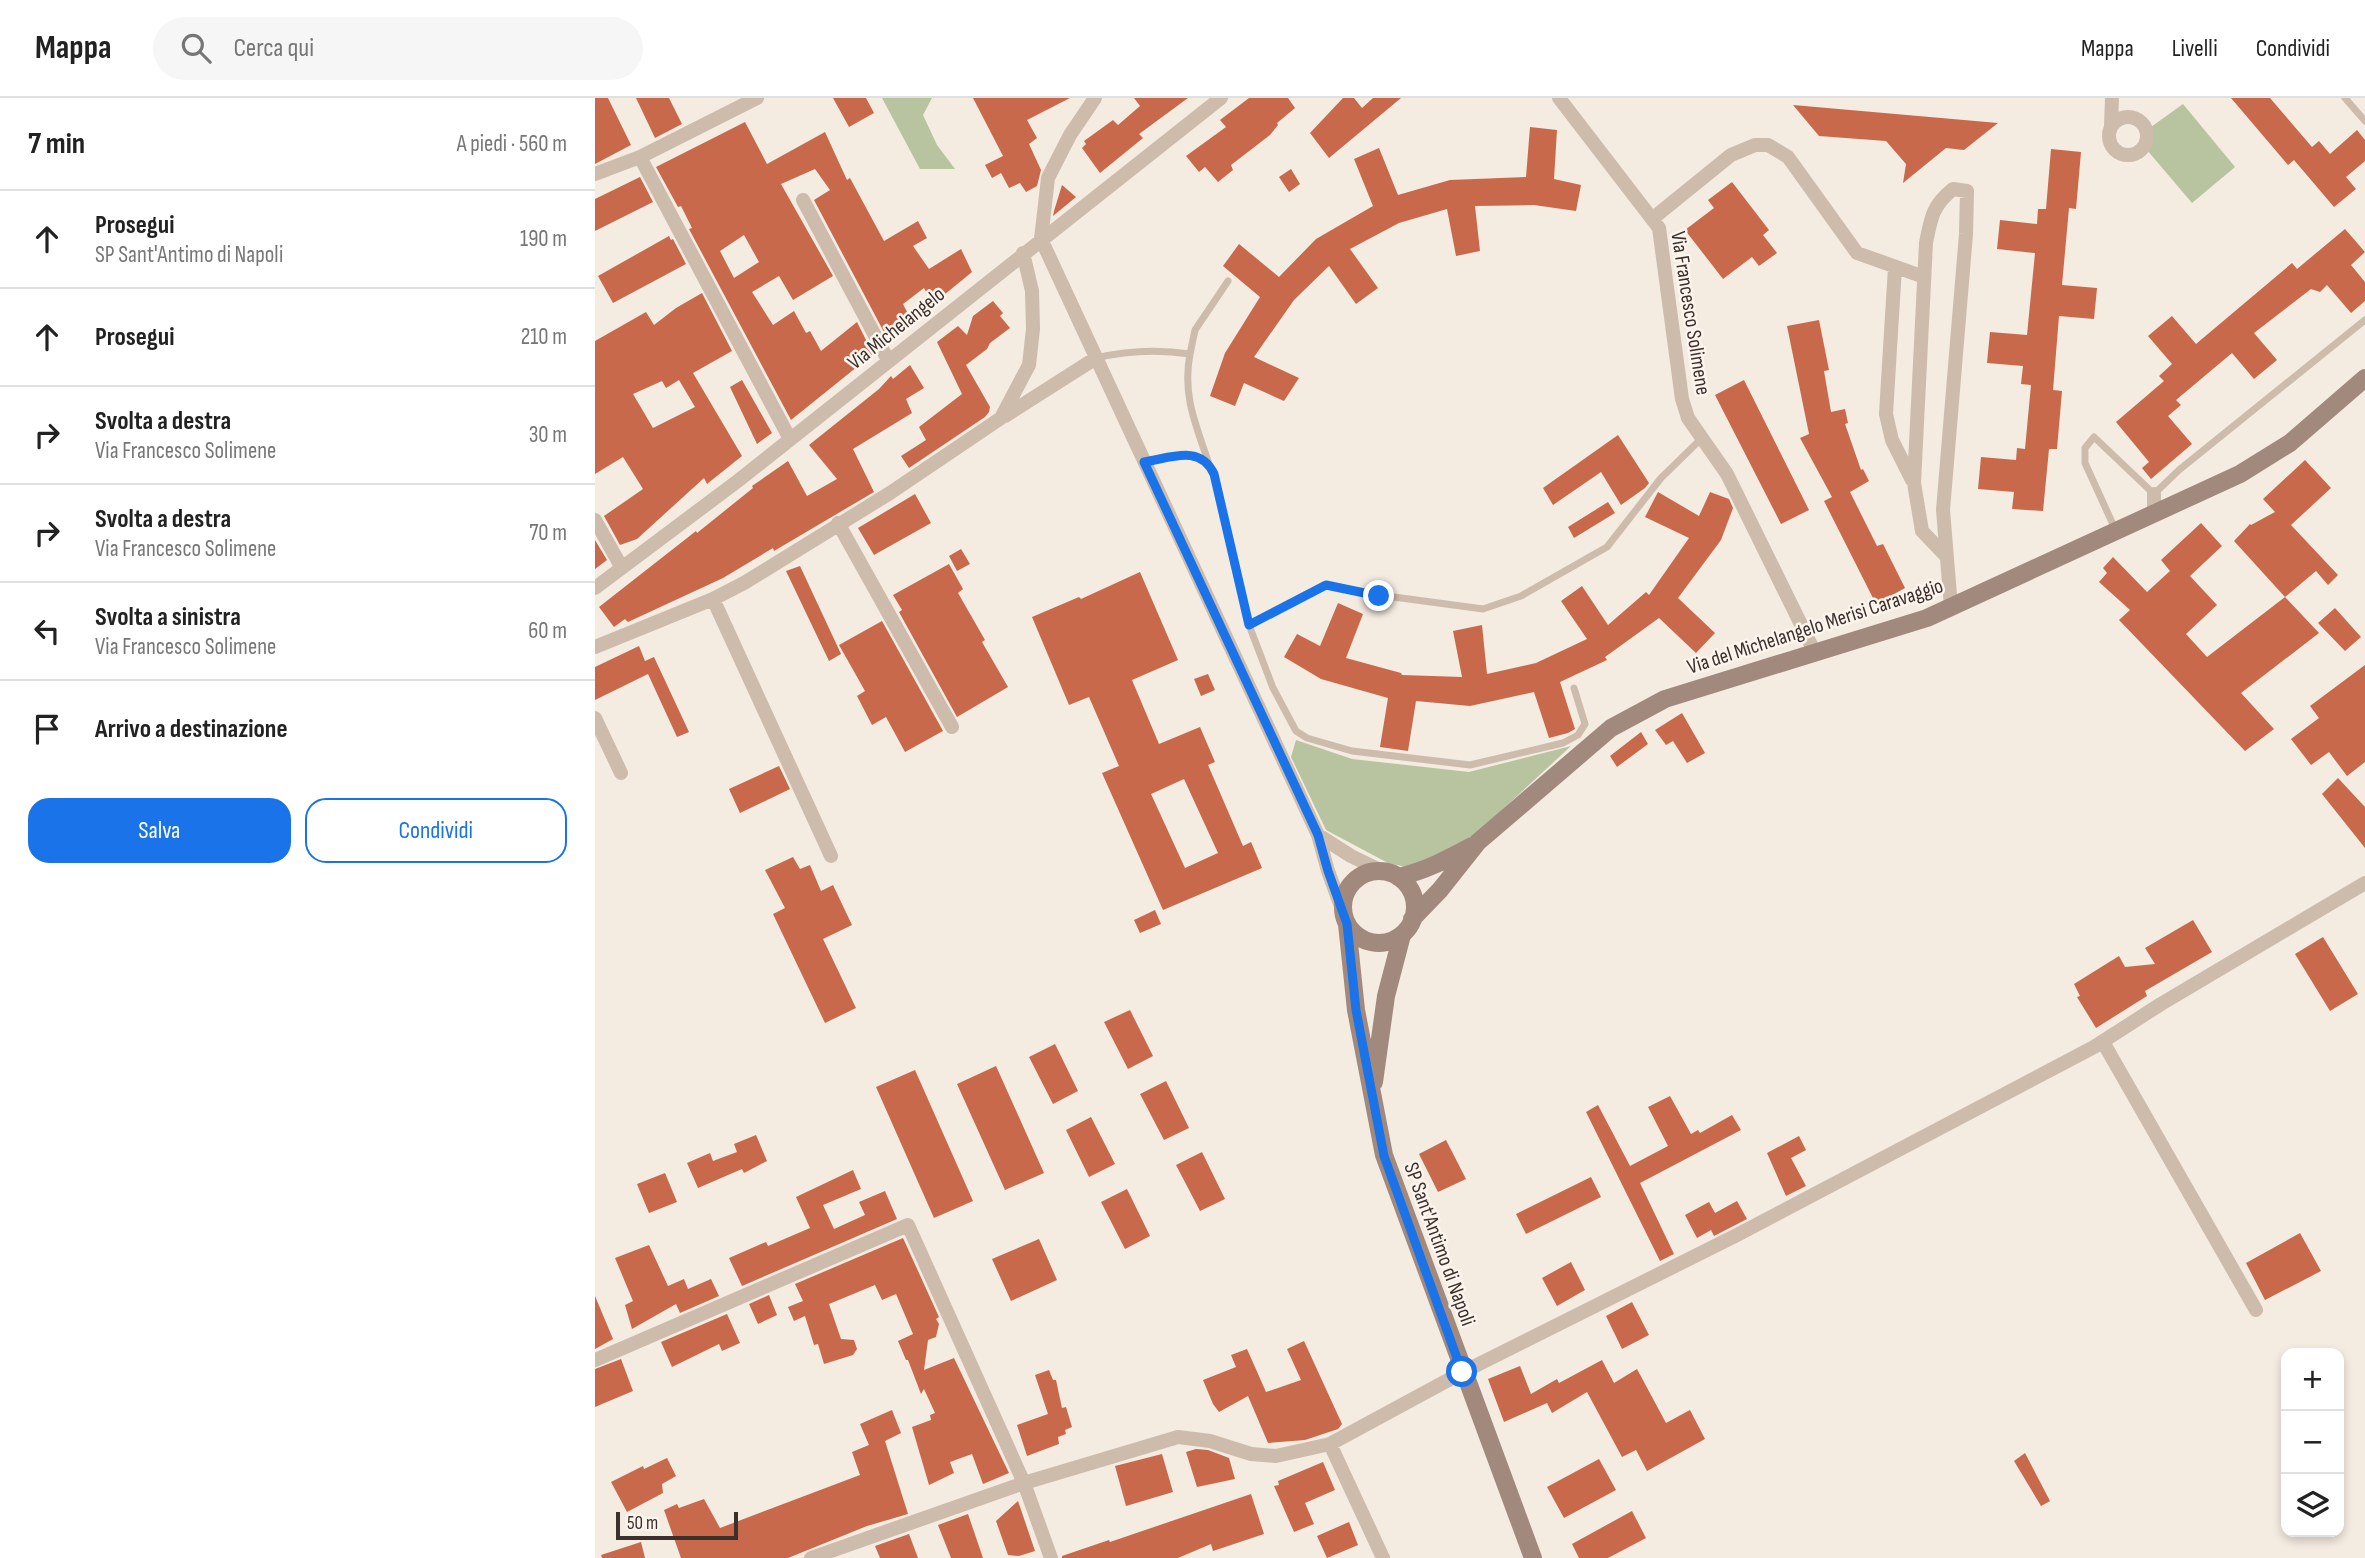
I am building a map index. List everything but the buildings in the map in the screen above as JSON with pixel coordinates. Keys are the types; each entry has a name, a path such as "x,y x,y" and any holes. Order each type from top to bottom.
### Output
{"street":[{"path":"595,174 640,157 757,98"},
{"path":"1095,98 1070,135 1048,178 1041,239 1318,835 1345,917 1362,939 1372,942 1393,940 1407,927 1414,900 1405,883 1351,856 1318,835"},
{"name":"Via Michelangelo","path":"595,588 790,439 1221,98"},
{"name":"Via Francesco Solimene","path":"1559,98 1659,228 1682,399 1688,418 1727,474 1815,653"},
{"path":"2111,127 2112,98"},
{"path":"1652,219 1731,155 1755,145 1768,145 1788,157 1857,253 1924,277"},
{"path":"640,157 790,439"},
{"path":"1945,555 1922,531 1914,483 1926,243 1931,218 1939,201 1953,190 1967,191 1966,234 1943,510 1951,607"},
{"path":"803,200 888,360"},
{"path":"1001,418 1030,365 1032,291 1023,253"},
{"path":"1895,267 1886,414 1892,440 1914,483"},
{"path":"595,647 713,599 890,493 1001,418 1096,359"},
{"name":"Via del Michelangelo Merisi Caravaggio","path":"1407,927 1478,842 1611,728 1665,699 1927,618 2240,474 2290,443 2365,378"},
{"path":"2154,494 2154,513"},
{"path":"595,520 622,568"},
{"path":"838,523 952,727"},
{"path":"713,599 831,856"},
{"path":"595,718 621,773"},
{"name":"Via del Michelangelo Merisi Caravaggio","path":"1390,874 1415,873 1478,842"},
{"path":"1345,917 1344,897 1359,877 1370,872 1390,874"},
{"path":"811,1558 1024,1483 1178,1437 1210,1441 1251,1454 1276,1456 1330,1444 1462,1372 1899,1152 2103,1042 2161,1004 2365,883"},
{"name":"SP Sant'Antimo di Napoli","path":"1345,917 1356,1010 1384,1156 1533,1558"},
{"name":"SP Sant'Antimo di Napoli","path":"1372,1100 1386,996 1407,927"},
{"path":"2103,1042 2256,1310"},
{"path":"595,1360 908,1225 1024,1483 1051,1558"},
{"path":"1330,1444 1384,1558"}],"lane":[{"path":"2345,98 2365,121"},
{"path":"1228,281 1195,330 1187,373 1187,394 1214,474 1249,625 1273,688 1296,731 1307,738 1352,751 1470,765 1563,743 1578,735 1585,724 1574,688"},
{"path":"2116,531 2085,463 2085,448 2094,437 2154,494 2179,470 2365,320"},
{"path":"1096,359 1142,349 1190,354"},
{"path":"1249,625 1326,585 1379,596 1483,609 1521,596 1607,547 1661,478 1702,438"},
{"path":"1144,462 1190,455 1199,456 1209,464"}],"green space":[{"path":"882,98 932,98 923,115 937,145 955,169 920,169"},
{"path":"2183,104 2235,167 2192,203 2147,150 2151,127"},
{"path":"1296,740 1352,759 1469,772 1571,746 1476,834 1437,856 1406,867 1388,863 1326,830 1291,757"}],"route":[{"path":"1379,596 1326,585 1249,625 1214,474 1209,464 1199,456 1190,455 1144,462 1318,835 1347,924 1356,1010 1384,1156 1462,1372"}]}
